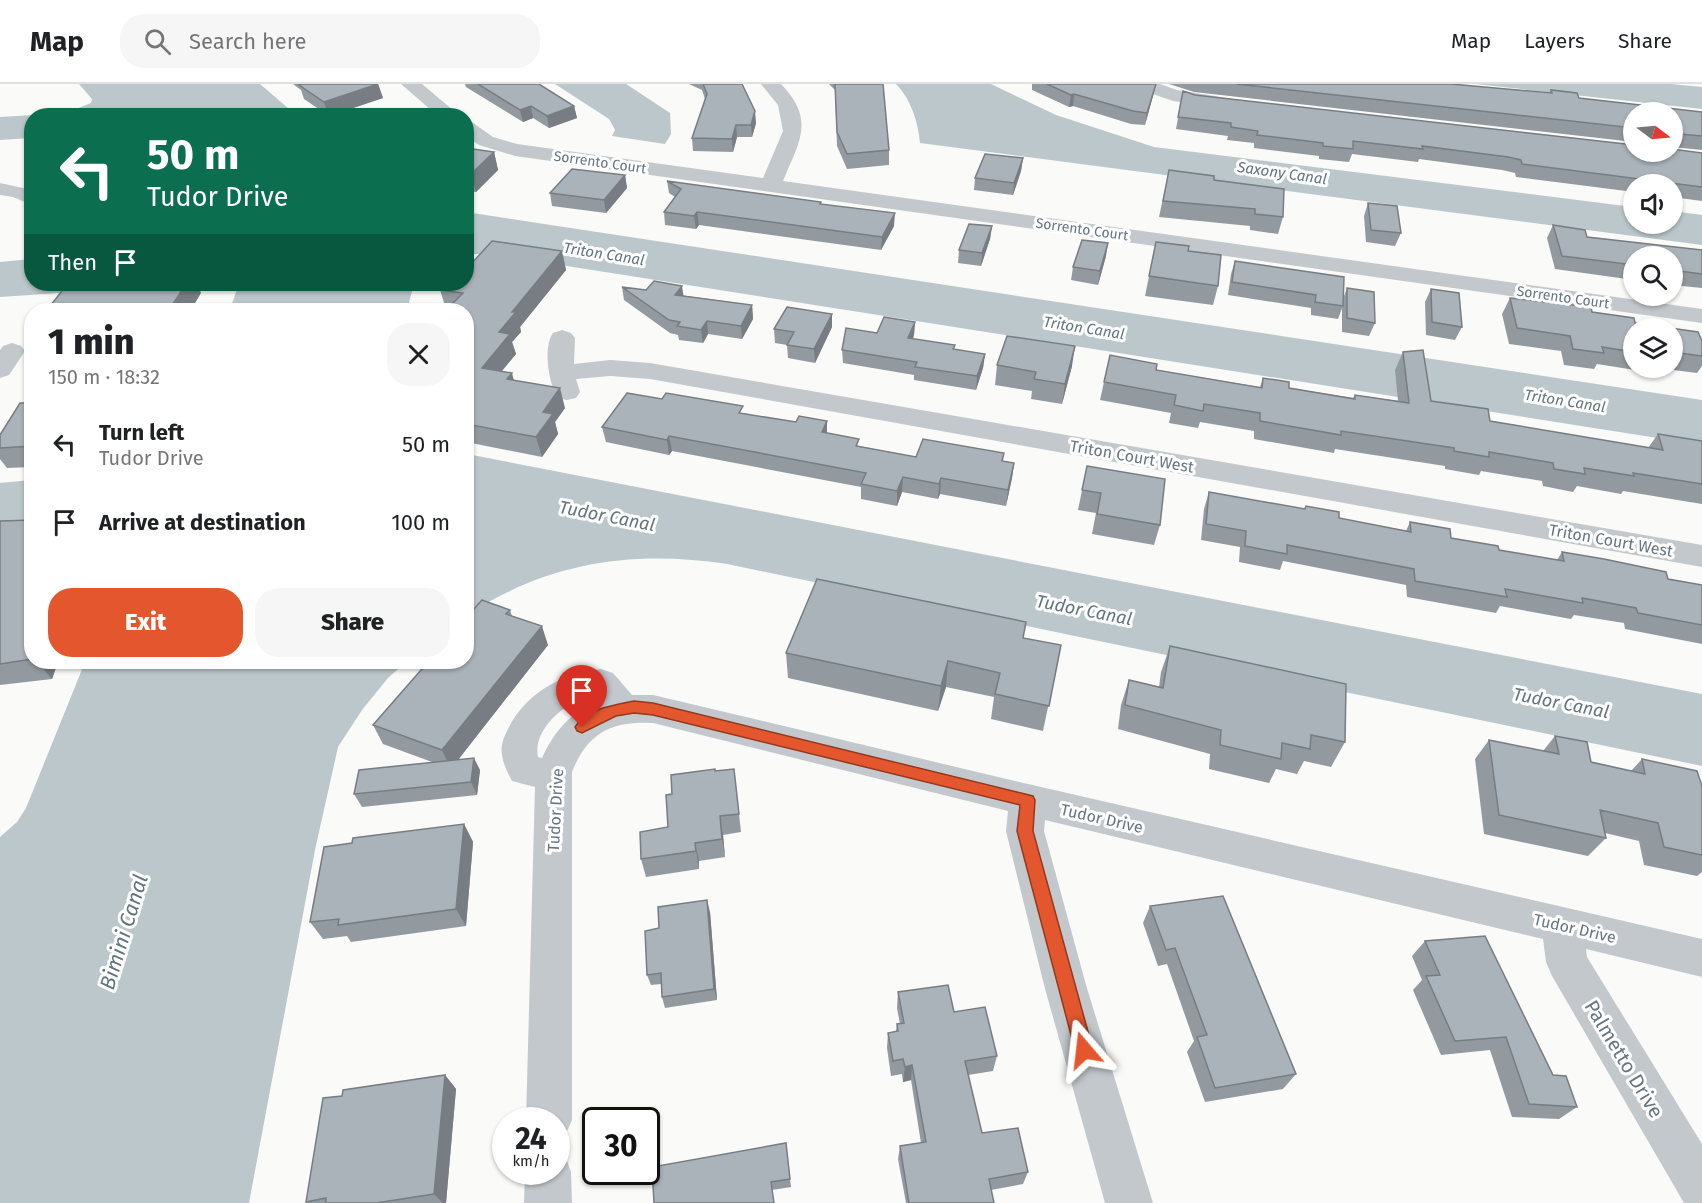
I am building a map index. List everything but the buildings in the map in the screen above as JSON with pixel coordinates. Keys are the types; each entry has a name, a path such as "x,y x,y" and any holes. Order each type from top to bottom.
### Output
{"street":[{"path":"410,84 441,108"},
{"path":"770,84 784,99 793,122 793,131 771,185"},
{"path":"1143,84 1192,99 1250,105"},
{"name":"Sorrento Court","path":"474,133 486,141 515,150 1702,316"},
{"path":"0,189 24,195"},
{"name":"Triton Court West","path":"562,338 564,383 610,368 650,371 1702,556"},
{"name":"Tudor Drive","path":"549,1107 554,772 560,753 572,735 592,719 634,707 664,711 1028,800 1702,958"},
{"path":"1028,800 1025,831 1065,985 1129,1203"},
{"name":"Palmetto Drive","path":"1561,924 1567,962 1702,1188"},
{"path":"548,1185 548,1203"}],"water":[{"path":"79,84 260,84 288,108 78,108 91,103 92,99"},
{"path":"555,84 626,84 670,113 671,134 665,144 612,136 615,130 609,119"},
{"name":"Saxony Canal","path":"896,84 991,84 1056,115 1154,147 1623,206 1623,234 1683,234 1683,212 1702,215 1702,245 920,143 913,111"},
{"path":"1475,84 1671,84 1702,87 1702,109 1683,107 1683,102 1638,102"},
{"path":"24,116 24,138 0,140 0,117"},
{"name":"Triton Canal","path":"474,213 1702,400 1702,445 491,254 474,254"},
{"path":"24,260 24,291 89,291 0,297 0,262"},
{"path":"236,291 412,291 409,303 232,303"},
{"name":"Tudor Canal","path":"474,455 1702,694 1702,766 727,564 658,559 592,564 560,572 498,597 474,611"},
{"path":"24,481 24,530 0,532 0,483"},
{"name":"Bimini Canal","path":"82,669 398,669 362,710 338,747 315,850 249,1203 0,1203 0,837 17,822 26,808"}],"route":[{"path":"582,727 592,719 614,711 634,707 653,709 1028,800 1025,831 1084,1050"}]}
